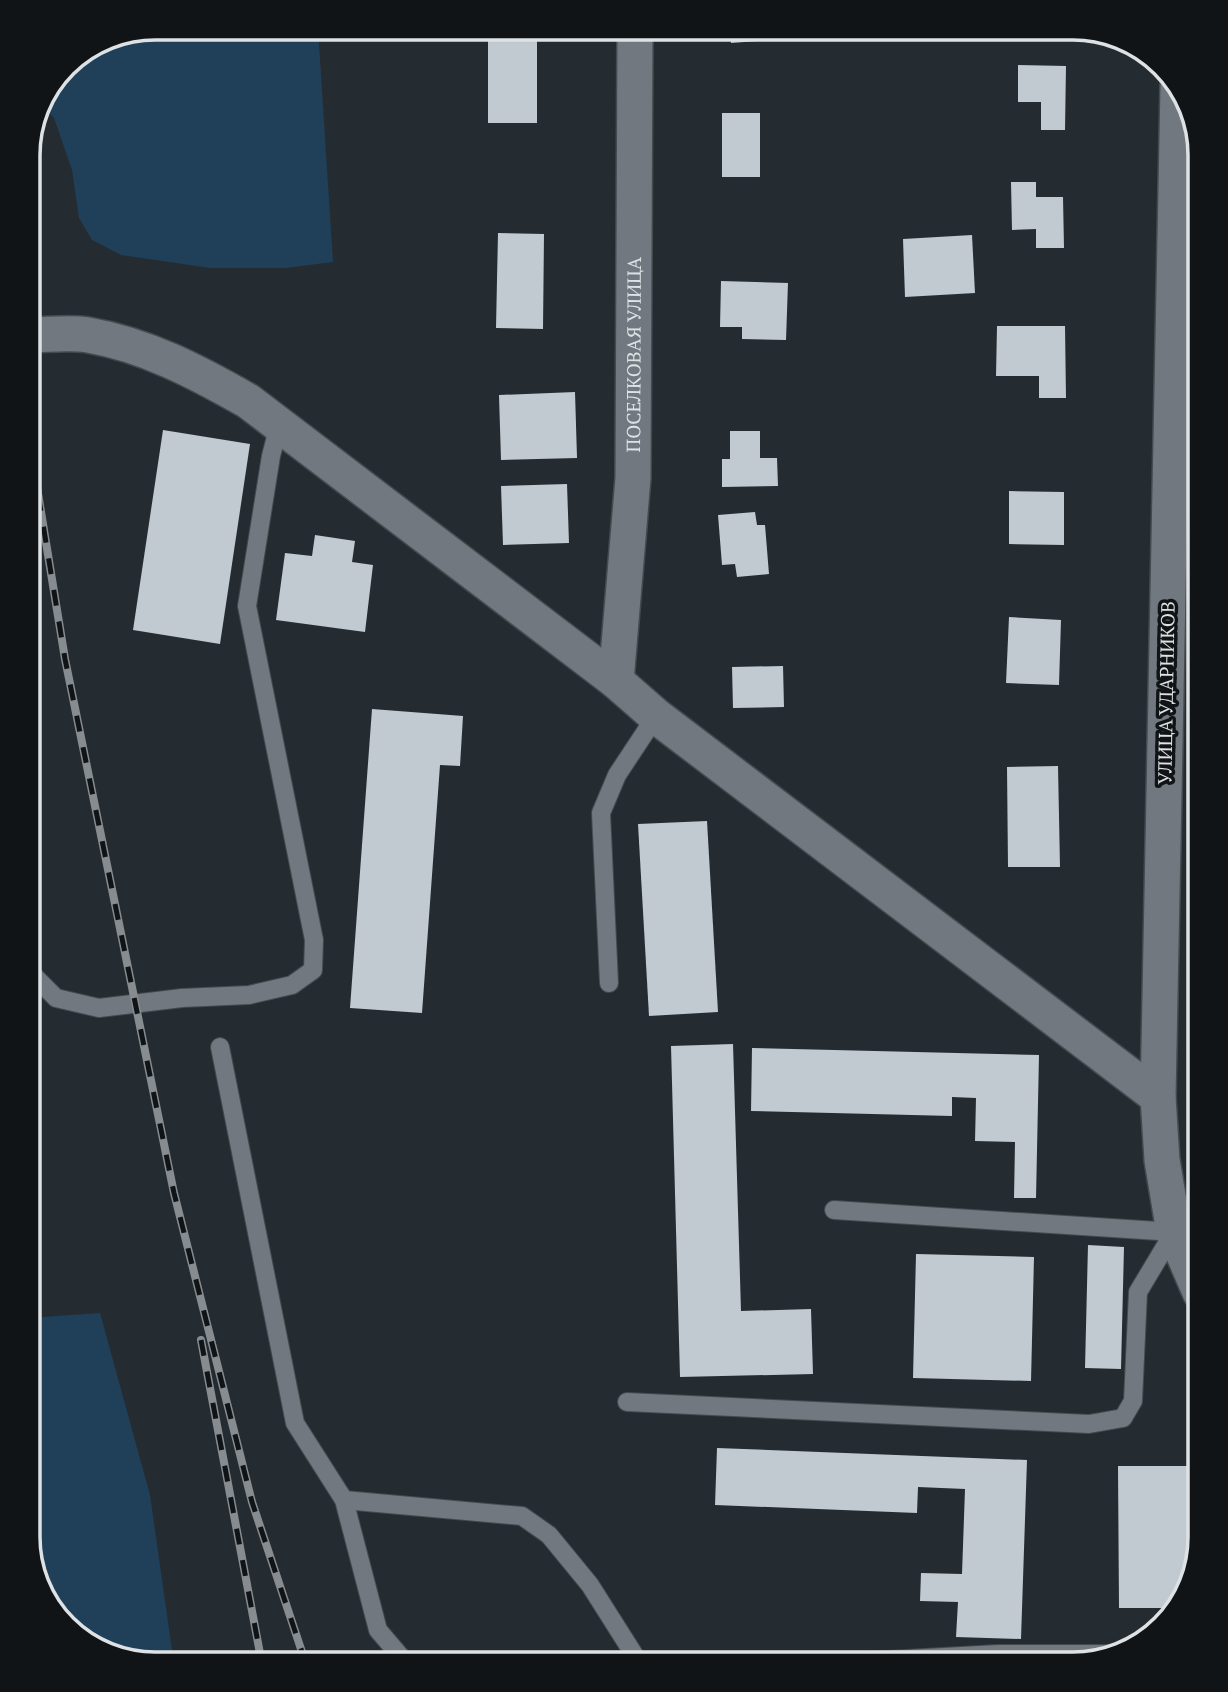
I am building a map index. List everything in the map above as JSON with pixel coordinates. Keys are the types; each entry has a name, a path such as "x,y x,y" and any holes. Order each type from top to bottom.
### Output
{"street":[{"name":"ПОСЕЛКОВАЯ УЛИЦА","path":"616,681 633,478 635,40"},
{"name":"УЛИЦА УДАРНИКОВ","path":"1178,108 1158,1097 1162,1160 1174,1232 1188,1264"},
{"path":"40,335 86,334 154,353 248,401 616,681 656,716 1158,1097"}],"lane":[{"path":"40,982 56,998 99,1008 182,998 249,995 292,985 313,970 314,940 247,606 271,456 279,425"},
{"path":"610,983 601,813 617,775 656,716"},
{"path":"220,1048 295,1423 344,1500 378,1630 397,1652"},
{"path":"627,1402 1090,1424 1123,1418 1133,1401 1138,1292 1174,1232 834,1210"},
{"path":"344,1500 522,1516 549,1535 590,1585 632,1652"}],"shaded area":[{"path":"319,40 333,262 286,268 210,268 121,255 92,240 79,218 72,170 54,118 49,112 52,104 64,85 79,69 111,49 133,42"},
{"path":"100,1313 150,1495 172,1652 133,1650 104,1640 69,1613 49,1581 40,1537 40,1317"}],"building":[{"path":"488,40 537,40 537,123 488,123"},
{"path":"731,40 771,40 731,43"},
{"path":"1018,65 1066,66 1065,130 1041,130 1041,102 1018,102"},
{"path":"722,113 760,113 760,177 722,177"},
{"path":"1011,182 1036,182 1036,197 1063,197 1064,248 1036,248 1036,229 1012,230"},
{"path":"498,233 544,234 543,329 496,328"},
{"path":"972,235 975,293 905,297 903,239"},
{"path":"721,281 788,283 786,340 742,339 742,327 720,327"},
{"path":"997,326 1065,326 1066,398 1039,398 1039,376 996,376"},
{"path":"575,392 577,458 501,460 499,395"},
{"path":"163,430 250,444 220,644 133,630"},
{"path":"730,431 760,431 760,458 777,458 778,486 722,487 722,459 730,459"},
{"path":"567,484 569,543 503,545 501,486"},
{"path":"1009,491 1064,492 1064,545 1009,544"},
{"path":"755,512 757,525 765,525 769,574 737,577 735,564 722,565 718,515"},
{"path":"315,535 355,541 352,562 373,565 365,632 276,620 285,553 312,556"},
{"path":"1009,617 1061,620 1059,685 1006,683"},
{"path":"783,666 784,707 733,708 732,667"},
{"path":"372,709 463,716 460,766 440,765 422,1013 350,1008"},
{"path":"1058,766 1060,867 1008,867 1007,767"},
{"path":"707,821 718,1012 649,1016 638,824"},
{"path":"733,1044 741,1311 811,1309 813,1374 680,1377 671,1046"},
{"path":"752,1048 1039,1055 1036,1198 1014,1198 1015,1142 975,1141 976,1098 952,1097 952,1116 751,1111"},
{"path":"1088,1245 1124,1247 1121,1369 1085,1368"},
{"path":"916,1254 1034,1257 1031,1381 913,1378"},
{"path":"717,1448 1027,1460 1021,1639 956,1637 958,1602 920,1601 921,1573 962,1574 965,1489 918,1487 917,1513 715,1505"},
{"path":"1118,1466 1188,1466 1187,1552 1179,1581 1163,1608 1119,1608"}],"railway":[{"path":"40,506 65,659 174,1193 252,1502 302,1652"},
{"path":"201,1340 260,1652"}]}
